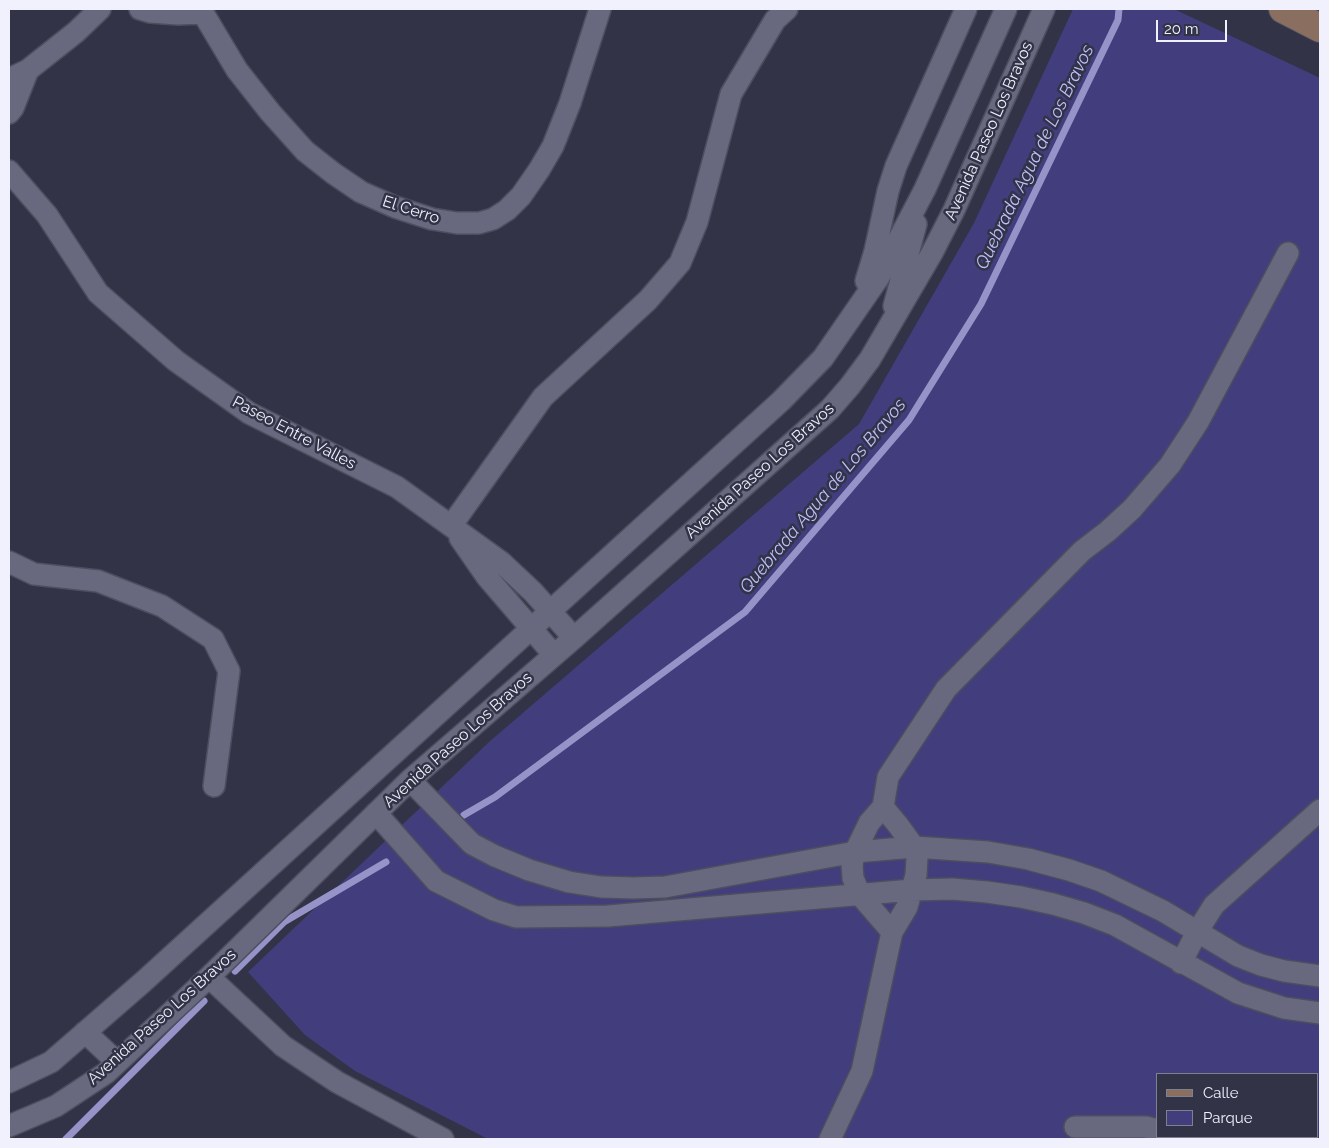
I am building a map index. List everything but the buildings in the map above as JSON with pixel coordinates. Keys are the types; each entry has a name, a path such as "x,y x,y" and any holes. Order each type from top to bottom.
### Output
{"main road":[{"path":"1284,9 1320,28"}],"street":[{"path":"9,113 12,108 18,75 76,32 100,9"},
{"name":"El Cerro","path":"140,9 159,13 206,11 237,70 270,112 305,151 361,192 432,220 457,223 479,223 493,219 507,210 539,170 553,146 570,103 600,9"},
{"path":"451,526 543,397 648,300 680,263 697,222 731,94 776,20 787,9"},
{"name":"Avenida Paseo Los Bravos","path":"854,312 875,251 888,191 896,166 966,9"},
{"name":"Avenida Paseo Los Bravos","path":"9,1082 51,1062 143,982 781,400 822,358 879,277 925,188 1006,9"},
{"name":"Avenida Paseo Los Bravos","path":"9,1126 56,1106 106,1072 209,977 410,780 574,638 830,409 870,359 916,283 954,210 1044,9"},
{"name":"Paseo Entre Valles","path":"9,171 47,214 98,292 176,362 250,413 397,487 502,562 574,638"},
{"name":"Avenida Paseo Los Bravos","path":"888,330 925,188"},
{"path":"892,932 860,895 853,878 852,865 855,852 869,823 883,807 888,777 946,689 1082,551 1108,532 1132,509 1170,465 1198,422 1288,253"},
{"name":"Paseo Entre Valles","path":"451,526 487,578 554,655"},
{"path":"9,562 34,574 98,582 153,602 213,639 229,671 214,786"},
{"path":"410,780 472,844 536,873 569,882 601,887 665,887 855,852 914,847 988,852 1028,859 1101,881 1132,895 1238,956 1284,971 1320,976"},
{"path":"830,1139 862,1071 892,932 907,907 916,875 917,858 914,847 883,807"},
{"path":"1181,963 1196,932 1214,905 1320,810"},
{"path":"376,813 436,881 494,910 516,917 608,916 912,890 952,889 986,892 1053,904 1115,925 1216,983 1245,996 1284,1008 1320,1013"},
{"path":"633,888 635,914"},
{"path":"209,977 283,1046 337,1082 443,1139"},
{"path":"85,1032 117,1062"},
{"path":"1075,1127 1146,1127 1156,1130"}],"green space":[{"path":"1073,9 1174,9 1320,78 1320,1139 488,1139 355,1071 305,1035 248,972 489,742 859,424 974,223"}],"waterway":[{"name":"Quebrada Agua de Los Bravos","path":"464,815 495,797 745,612 909,420 981,304 1118,20 1119,9"},
{"name":"Quebrada Agua de Los Bravos","path":"235,971 284,922 386,862"},
{"name":"Quebrada Agua de Los Bravos","path":"66,1139 204,1001"}]}
